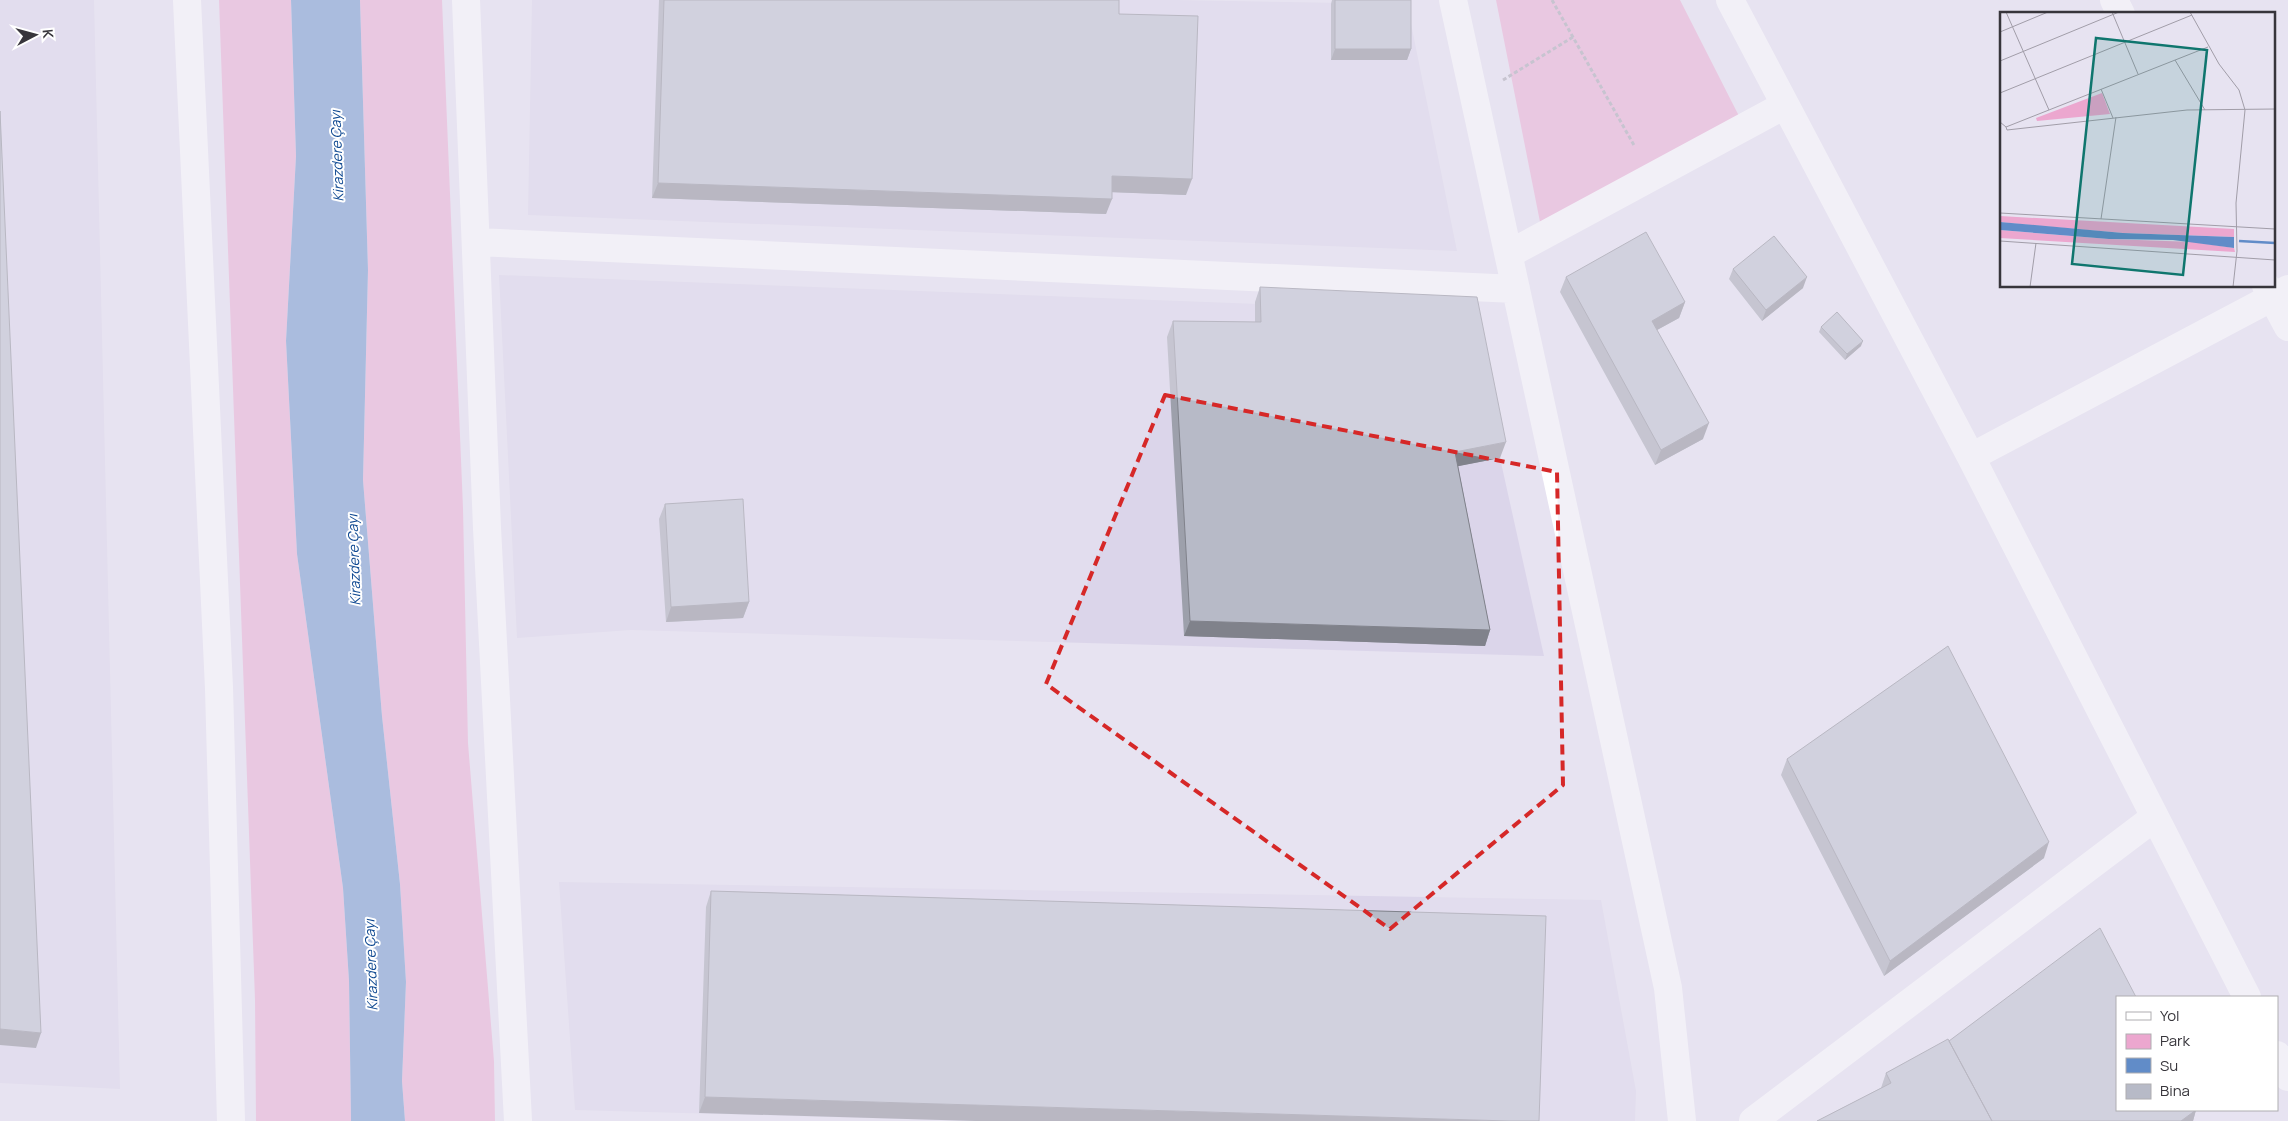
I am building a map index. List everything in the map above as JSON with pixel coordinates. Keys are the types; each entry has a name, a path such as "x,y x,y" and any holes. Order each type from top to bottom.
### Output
{"street":[{"path":"187,0 220,688 231,1121"},
{"path":"466,0 488,528 518,1121"},
{"path":"1453,0 1668,988 1682,1121"},
{"path":"1730,0 1971,457 2246,996"},
{"path":"2114,0 2120,12"},
{"path":"1509,254 1785,105"},
{"path":"477,242 1516,289"},
{"path":"1971,457 2275,291 2288,327"},
{"path":"1753,1121 2155,817"},
{"path":"2278,1057 2288,1077"}],"path":[{"path":"1552,0 1652,177"},
{"path":"1475,98 1573,37"}],"highlighted area":[{"path":"1165,395 1557,472 1563,785 1390,929 1046,684"}],"shaded area":[{"path":"0,0 94,0 120,1089 0,1083"},
{"path":"532,0 1175,0 1407,4 1457,251 528,215"},
{"path":"499,275 1472,312 1500,458 1544,656 631,630 517,638"},
{"path":"559,882 1601,900 1636,1091 1635,1121 973,1121 575,1110"}],"green space":[{"path":"219,0 291,0 296,156 286,341 297,554 343,888 349,981 351,1121 256,1121 255,1000"},
{"path":"360,0 442,0 463,508 468,743 494,1061 495,1121 405,1121 402,1081 406,982 400,884 382,716 363,480 368,270"},
{"path":"1496,0 1680,0 1739,116 1540,222"}],"water":[{"name":"Kirazdere Çayı","path":"291,0 360,0 368,270 363,480 382,716 400,884 406,982 402,1081 405,1121 351,1121 349,981 343,888 297,554 286,341 296,156"}],"building":[{"path":"664,0 1119,0 1119,14 1198,16 1192,179 1112,176 1112,199 658,183"},
{"path":"1335,0 1411,0 1411,49 1335,49"},
{"path":"0,111 41,1033 0,1029"},
{"path":"1646,232 1685,302 1652,321 1709,423 1661,450 1566,277"},
{"path":"1774,236 1807,277 1766,310 1733,269"},
{"path":"1260,287 1477,297 1506,442 1455,452 1490,630 1190,621 1173,321 1261,322"},
{"path":"1837,312 1863,341 1847,354 1821,327"},
{"path":"743,499 749,602 671,607 665,504"},
{"path":"1948,646 2049,842 1890,961 1787,759"},
{"path":"711,891 1546,916 1539,1121 705,1097"},
{"path":"2100,928 2135,996 2116,996 2116,1111 2195,1111 2181,1121 1992,1121 1949,1041"},
{"path":"1948,1039 1992,1121 1817,1121 1891,1083 1886,1073"}]}
